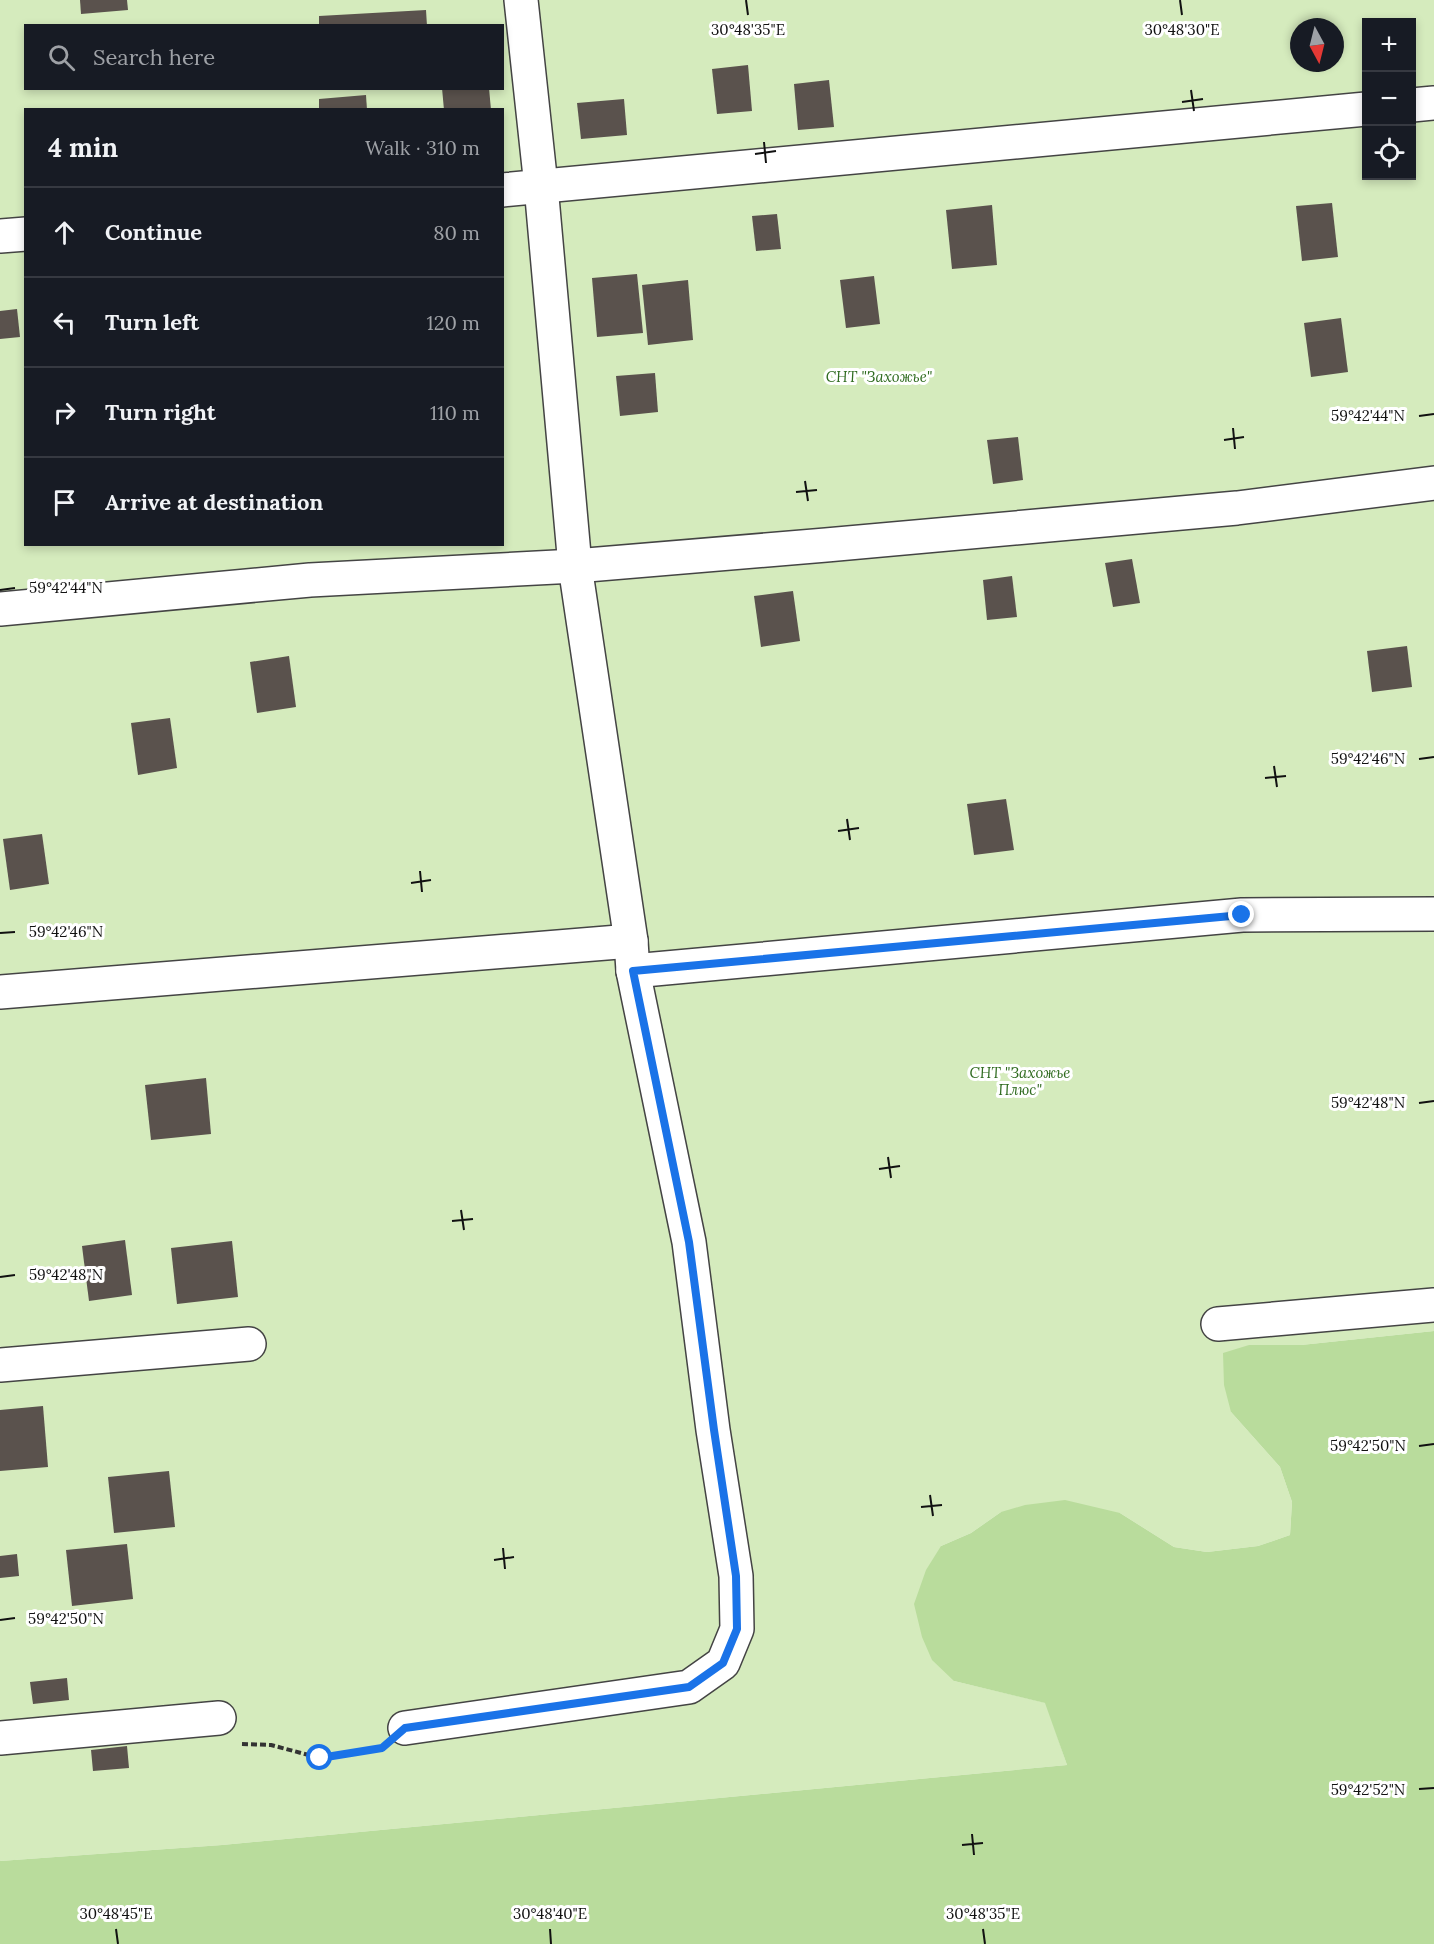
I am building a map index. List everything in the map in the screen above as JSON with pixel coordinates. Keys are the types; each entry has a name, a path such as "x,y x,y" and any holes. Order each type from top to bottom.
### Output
{"lane":[{"path":"405,1728 689,1687 723,1663 737,1629 736,1576 689,1242 632,956 575,566 541,186 521,0"},
{"path":"1416,105 1434,103"},
{"path":"504,190 1362,109"},
{"path":"0,237 24,234"},
{"path":"0,609 310,580 575,566 1237,508 1434,483"},
{"path":"0,992 632,956 1242,915 1434,914"},
{"path":"1218,1324 1434,1305"},
{"path":"0,1365 249,1344"},
{"path":"0,1738 219,1718"}],"path":[{"path":"219,1718 243,1746 271,1745 320,1758 382,1748 405,1728"}],"green space":[{"path":"0,0 1434,0 1434,1331 1301,1345 1249,1345 1231,1412 1280,1467 1292,1502 1290,1535 1258,1546 1207,1552 1174,1547 1120,1513 1001,1512 971,1533 941,1546 954,1681 1046,1703 1067,1765 222,1845 0,1861"},
{"path":"1434,1331 1434,1944 0,1944 0,1861 222,1845 1067,1765 1045,1703 954,1681 932,1660 922,1637 914,1604 926,1570 941,1546 971,1533 1001,1512 1025,1505 1065,1500 1120,1513 1174,1547 1207,1552 1258,1546 1290,1535 1292,1502 1280,1467 1231,1412 1224,1385 1223,1353 1249,1345 1301,1345"}],"building":[{"path":"80,0 127,0 128,10 81,14"},
{"path":"426,10 427,24 319,24 319,16"},
{"path":"748,65 752,111 717,114 712,69"},
{"path":"829,80 834,127 798,130 794,84"},
{"path":"442,90 489,90 491,108 444,108"},
{"path":"366,95 367,108 319,108 319,99"},
{"path":"624,99 627,135 581,139 577,103"},
{"path":"1332,203 1338,257 1302,261 1296,206"},
{"path":"992,205 997,265 952,269 946,210"},
{"path":"777,214 781,249 756,251 752,216"},
{"path":"637,274 643,333 597,337 592,278"},
{"path":"874,276 880,324 846,328 840,280"},
{"path":"688,280 693,340 648,345 642,285"},
{"path":"17,309 20,337 0,339 0,311"},
{"path":"1341,318 1348,372 1311,377 1304,323"},
{"path":"655,373 658,412 620,416 616,376"},
{"path":"1018,437 1023,480 993,484 987,440"},
{"path":"1132,559 1140,603 1113,607 1105,563"},
{"path":"1012,576 1017,617 987,620 983,580"},
{"path":"793,591 800,641 761,647 754,596"},
{"path":"1407,646 1412,687 1372,692 1367,651"},
{"path":"289,656 296,707 257,713 250,662"},
{"path":"170,718 177,768 138,775 131,723"},
{"path":"1006,799 1014,850 974,855 967,804"},
{"path":"42,834 49,884 10,890 3,839"},
{"path":"206,1078 211,1134 151,1140 145,1085"},
{"path":"125,1240 132,1295 89,1301 82,1246"},
{"path":"232,1241 238,1297 177,1304 171,1248"},
{"path":"43,1406 48,1467 0,1471 0,1410"},
{"path":"169,1471 175,1527 114,1533 108,1477"},
{"path":"127,1544 133,1599 72,1606 66,1550"},
{"path":"17,1554 19,1576 0,1578 0,1556"},
{"path":"67,1678 69,1700 33,1704 30,1682"},
{"path":"127,1746 129,1768 93,1771 91,1750"}],"route":[{"path":"320,1758 382,1748 405,1728 689,1687 723,1663 737,1629 736,1576 689,1242 633,971 1242,915"}],"park label":[{"name":"СНТ \"Захожье\"","path":"879,376"},
{"name":"СНТ \"Захожье Плюс\"","path":"1020,1080"}]}
